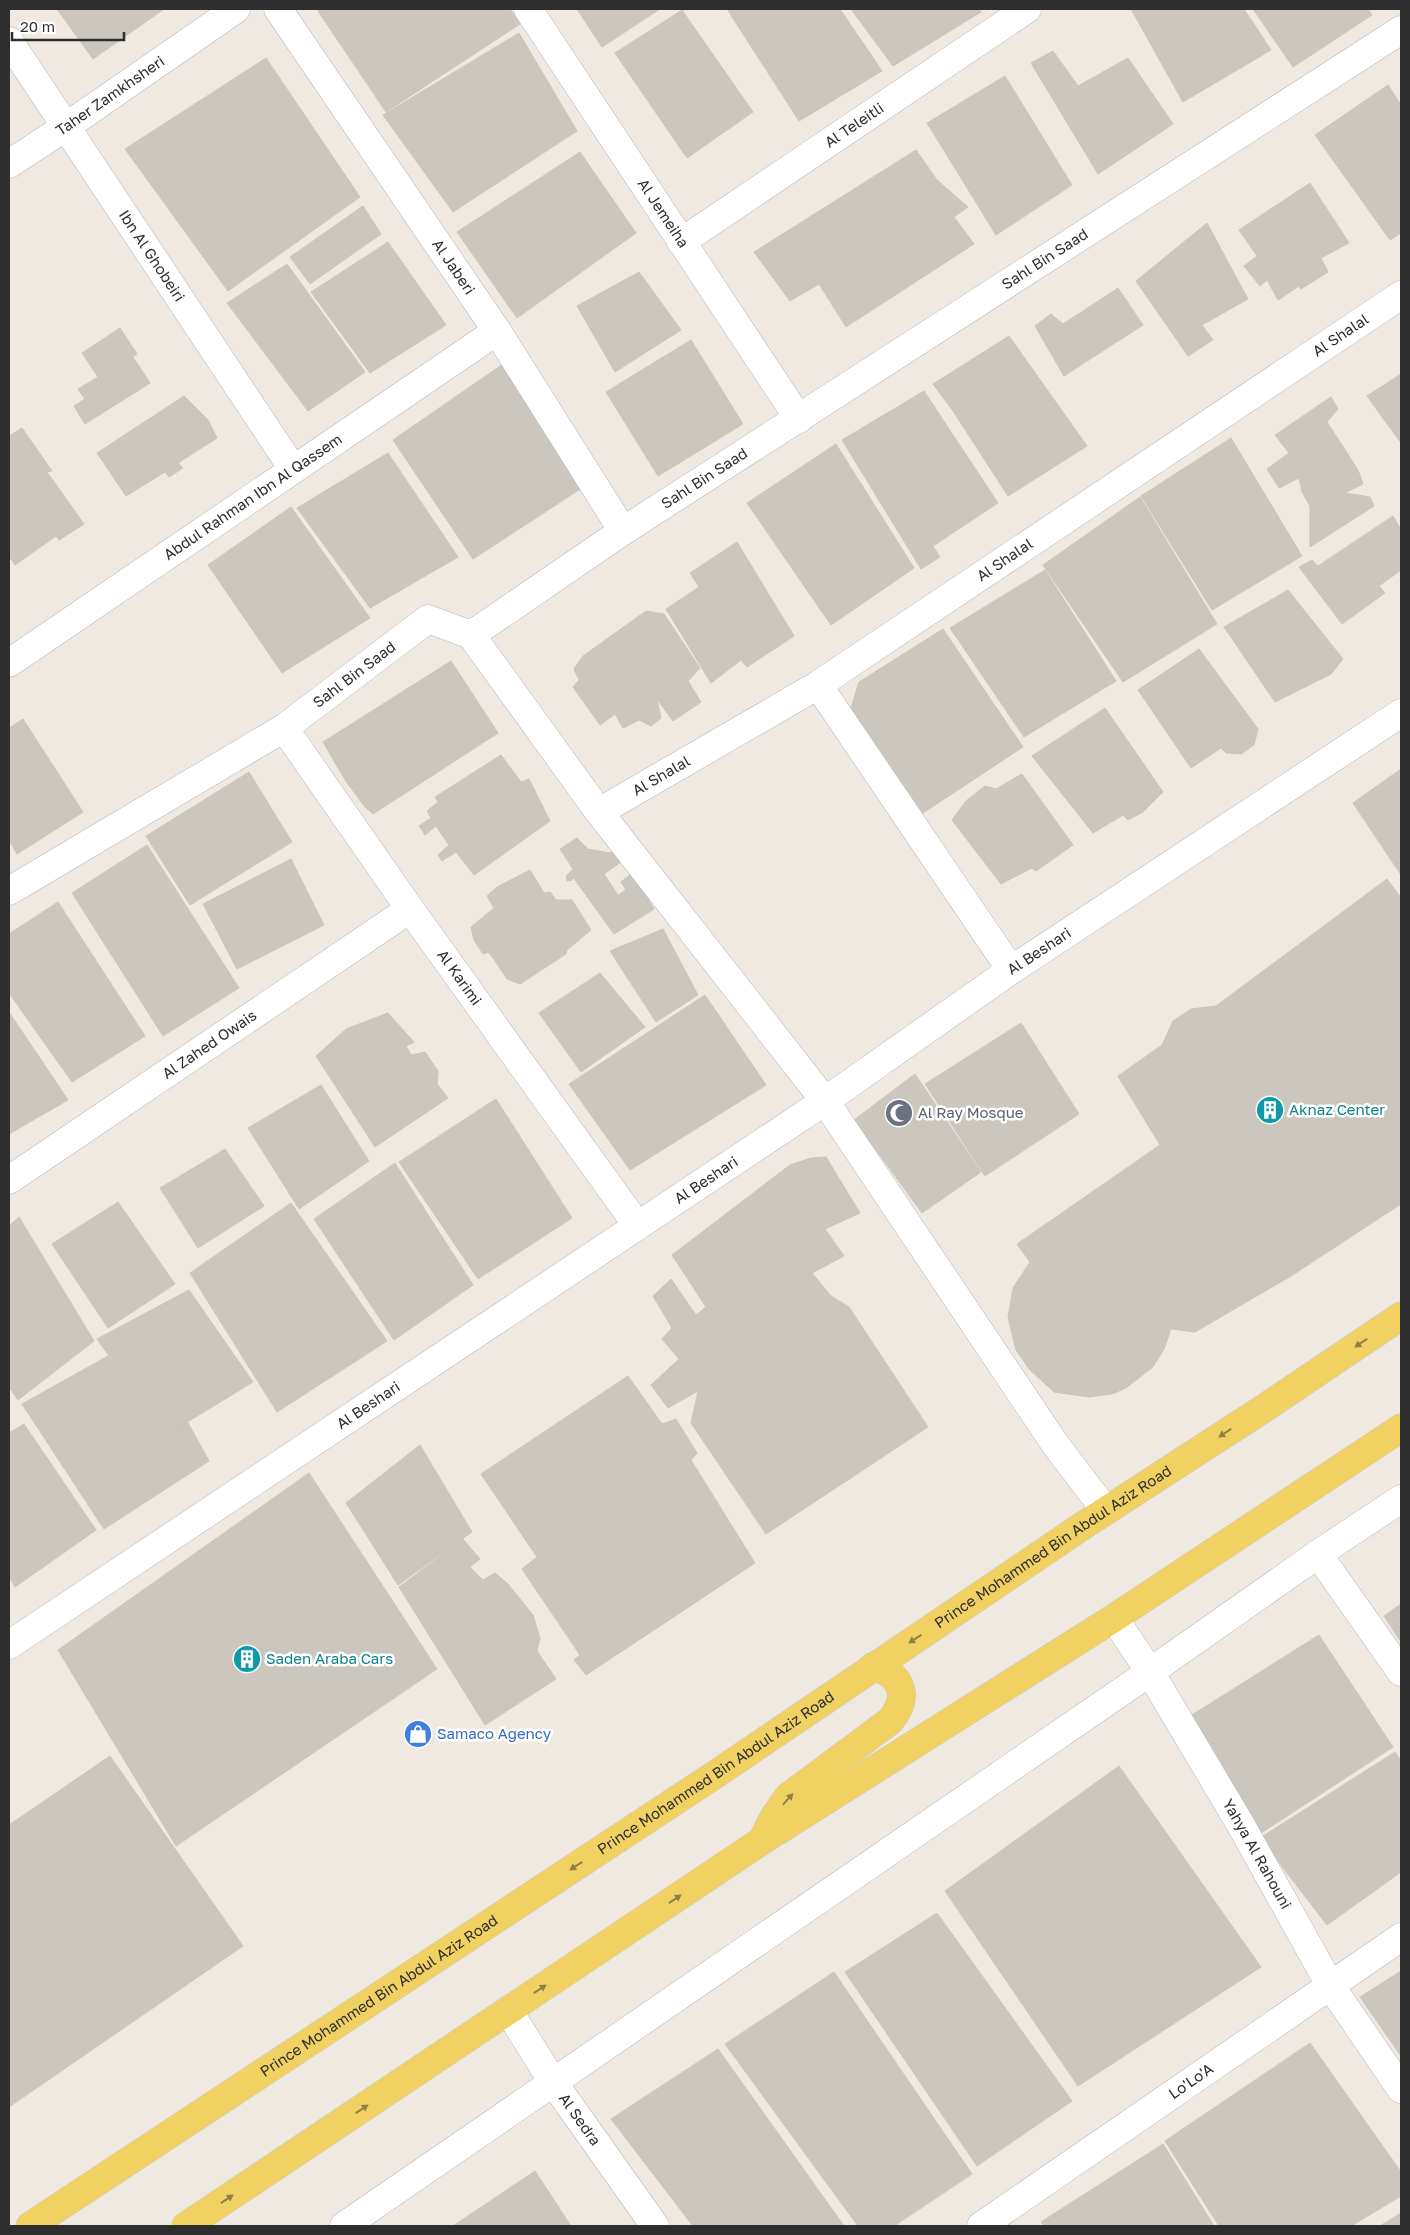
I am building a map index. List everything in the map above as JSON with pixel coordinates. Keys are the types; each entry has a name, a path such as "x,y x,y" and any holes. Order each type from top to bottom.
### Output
{"main road":[{"name":"Prince Mohammed Bin Abdul Aziz Road","path":"30,2226 705,1781 1106,1511 1401,1316"},
{"path":"186,2226 763,1840 1114,1618 1401,1428"},
{"path":"763,1840 774,1816 788,1797 890,1721 898,1712 902,1700 895,1678 886,1670 874,1666"}],"street":[{"name":"Taher Zamkhsheri","path":"9,164 236,9"},
{"name":"Al Jaberi","path":"278,9 497,332 622,530"},
{"name":"Al Jemeiha","path":"528,9 799,419"},
{"name":"Al Teleitli","path":"681,242 1027,9"},
{"name":"Sahl Bin Saad","path":"10,886 284,728 428,619 471,635 622,530 799,419 1401,30"},
{"name":"Ibn Al Ghobeiri","path":"9,42 67,126 293,469"},
{"name":"Al Shalal","path":"598,812 818,684 1401,294"},
{"name":"Abdul Rahman Ibn Al Qassem","path":"9,663 497,332"},
{"path":"471,635 598,812 825,1101 1055,1444 1106,1511"},
{"path":"818,684 1012,970"},
{"name":"Al Beshari","path":"9,1645 825,1101 1012,970 1401,713"},
{"name":"Al Karimi","path":"284,728 410,909 637,1225"},
{"name":"Al Zahed Owais","path":"9,1180 410,909"},
{"path":"344,2226 1150,1672 1318,1554 1401,1499"},
{"path":"1318,1554 1401,1672"},
{"name":"Yahya Al Rahouni","path":"1114,1618 1150,1672 1242,1827 1330,1985 1401,2089"},
{"name":"Lo'Lo'A","path":"981,2226 1401,1937"},
{"name":"Al Sedra","path":"508,2010 553,2082 655,2226"}],"building":[{"path":"57,9 164,9 93,59"},
{"path":"322,9 510,9 520,24 386,112 318,11"},
{"path":"577,9 660,9 602,47"},
{"path":"727,9 840,9 882,71 799,121"},
{"path":"851,9 979,9 981,12 893,66"},
{"path":"1131,9 1244,9 1271,50 1183,102"},
{"path":"1253,9 1368,9 1372,15 1293,67"},
{"path":"682,10 753,112 687,158 615,53"},
{"path":"519,33 577,131 453,212 383,115"},
{"path":"1053,51 1078,86 1128,58 1173,124 1098,174 1031,63"},
{"path":"266,58 360,197 228,291 125,149"},
{"path":"1005,76 1072,185 996,235 927,123"},
{"path":"1388,85 1401,105 1401,233 1390,240 1315,135"},
{"path":"916,150 937,180 968,207 954,217 974,244 846,327 819,284 790,301 754,252"},
{"path":"580,152 636,233 517,318 457,232"},
{"path":"1310,183 1349,243 1321,258 1328,272 1301,289 1299,286 1278,300 1267,280 1260,286 1244,266 1257,256 1239,230"},
{"path":"363,206 381,234 310,284 290,257"},
{"path":"1207,223 1248,299 1202,325 1213,340 1188,356 1136,281"},
{"path":"388,242 446,325 370,373 311,292"},
{"path":"287,264 365,372 308,411 227,303"},
{"path":"639,272 681,330 615,372 577,306"},
{"path":"1118,288 1143,325 1064,376 1035,326 1051,314 1063,324"},
{"path":"120,328 137,354 133,357 150,383 85,424 74,406 85,399 78,389 98,377 82,353"},
{"path":"1009,336 1087,446 1008,496 953,411 933,384"},
{"path":"691,340 743,424 658,476 606,392"},
{"path":"503,364 588,484 473,559 393,440"},
{"path":"1401,374 1401,443 1367,396"},
{"path":"924,391 998,503 933,546 940,557 921,569 842,440"},
{"path":"184,396 208,420 217,438 178,463 183,468 169,477 165,472 126,496 97,453"},
{"path":"1331,397 1338,409 1327,422 1358,470 1363,484 1345,493 1370,497 1374,506 1310,547 1310,506 1302,492 1299,478 1279,488 1267,469 1289,453 1275,435"},
{"path":"22,428 52,471 47,472 84,524 59,540 56,536 15,565 9,556 9,436"},
{"path":"1231,438 1302,556 1212,610 1141,496"},
{"path":"836,444 914,568 831,625 747,503"},
{"path":"388,453 458,557 370,608 297,508"},
{"path":"1140,497 1217,624 1123,682 1043,565"},
{"path":"291,507 370,618 282,673 208,565"},
{"path":"1393,516 1401,530 1401,570 1379,586 1385,593 1342,624 1299,567 1312,560 1318,566"},
{"path":"737,542 794,636 747,667 741,660 711,683 666,609 699,587 690,573"},
{"path":"1045,570 1116,681 1024,737 950,628"},
{"path":"1288,590 1343,659 1331,674 1275,702 1224,627"},
{"path":"646,611 664,614 700,668 688,681 701,702 673,721 657,699 661,718 651,726 639,720 623,728 615,714 600,725 573,687 579,680 574,669 583,656"},
{"path":"943,629 1023,747 923,813 851,708 859,682"},
{"path":"1199,649 1258,729 1254,745 1241,754 1226,753 1221,748 1191,768 1138,690"},
{"path":"451,661 498,733 373,814 365,807 345,780 323,742"},
{"path":"1105,708 1163,792 1143,812 1128,820 1123,815 1093,833 1032,756"},
{"path":"23,719 83,812 17,854 9,840 9,728"},
{"path":"501,755 521,782 529,779 550,821 474,875 456,852 442,861 438,855 449,845 436,826 425,835 419,826 431,818 427,811 438,802 435,797"},
{"path":"1401,769 1401,875 1353,803"},
{"path":"249,772 292,842 190,905 146,836"},
{"path":"1022,774 1073,845 1036,871 1032,868 1001,884 952,820 966,801 985,786 996,789"},
{"path":"577,838 588,849 610,853 616,847 624,860 604,874 618,895 626,890 621,882 632,873 654,909 614,934 573,877 572,880 567,881 566,876 573,869 560,849"},
{"path":"147,845 239,988 163,1036 72,893"},
{"path":"291,859 324,925 237,969 203,904"},
{"path":"530,870 544,893 550,892 556,900 572,900 591,930 567,950 566,954 520,984 507,979 488,952 483,954 474,940 471,927 494,908 487,896 497,887"},
{"name":"Aknaz Center","path":"1387,879 1401,898 1401,1204 1291,1276 1195,1332 1171,1329 1164,1349 1153,1367 1126,1388 1112,1394 1089,1397 1054,1392 1029,1369 1016,1350 1008,1317 1013,1288 1030,1262 1017,1244 1160,1145 1118,1076 1162,1045 1173,1021 1191,1009 1216,1006"},
{"path":"58,902 145,1036 72,1082 9,993 9,934"},
{"path":"663,929 698,995 656,1022 610,951"},
{"path":"600,973 645,1027 581,1072 539,1013"},
{"path":"705,995 766,1085 630,1170 569,1084"},
{"path":"9,1012 68,1100 9,1134"},
{"path":"388,1013 414,1042 406,1046 411,1055 425,1052 438,1071 437,1084 448,1098 375,1147 316,1056 346,1029"},
{"path":"1021,1023 1079,1114 985,1176 925,1084"},
{"path":"915,1074 981,1172 922,1213 854,1120"},
{"path":"321,1085 369,1161 299,1209 248,1128"},
{"path":"496,1099 572,1218 478,1279 399,1162"},
{"path":"225,1149 264,1206 198,1248 160,1188"},
{"path":"826,1157 860,1213 825,1229 844,1256 812,1273 831,1296 849,1307 928,1427 766,1534 691,1423 698,1391 668,1408 651,1385 679,1359 662,1339 672,1328 653,1296 671,1279 696,1315 706,1307 672,1255 790,1165 811,1158"},
{"path":"395,1163 473,1285 394,1340 314,1219"},
{"path":"118,1202 175,1284 108,1328 52,1244"},
{"path":"291,1203 387,1341 277,1412 190,1273"},
{"path":"19,1217 94,1341 18,1400 9,1387 9,1226"},
{"path":"189,1290 253,1382 166,1435 97,1339"},
{"path":"108,1356 166,1435 187,1421 209,1461 104,1529 22,1404"},
{"path":"628,1376 662,1424 676,1419 697,1453 691,1460 755,1563 586,1675 574,1660 580,1655 522,1569 537,1557 481,1474"},
{"path":"24,1424 96,1530 15,1587 9,1577 9,1433"},
{"path":"420,1445 472,1532 398,1585 346,1503"},
{"name":"Saden Araba Cars","path":"309,1473 437,1669 176,1846 58,1650"},
{"path":"463,1539 480,1559 470,1567 483,1580 495,1573 508,1584 533,1615 540,1638 537,1651 556,1679 485,1725 399,1587"},
{"path":"1401,1604 1401,1642 1384,1616"},
{"path":"1319,1635 1393,1747 1255,1837 1184,1720"},
{"path":"1395,1752 1401,1761 1401,1872 1327,1925 1260,1838"},
{"path":"110,1756 243,1946 9,2107 9,1825"},
{"path":"1119,1766 1261,1967 1078,2086 945,1891"},
{"path":"937,1913 1072,2101 977,2166 845,1972"},
{"path":"1401,1971 1401,2056 1360,1997"},
{"path":"834,1972 972,2174 894,2226 858,2226 725,2044"},
{"path":"1310,2043 1401,2172 1401,2196 1351,2226 1219,2226 1165,2141"},
{"path":"718,2049 844,2226 693,2226 611,2119"},
{"path":"1163,2144 1214,2226 1044,2226 1041,2222"},
{"path":"535,2171 571,2226 453,2226"},
{"path":"1401,2213 1401,2226 1380,2226"}],"place":[{"name":"Aknaz Center","path":"1270,1110"},
{"name":"Al Ray Mosque","path":"899,1113"},
{"name":"Saden Araba Cars","path":"247,1659"},
{"name":"Samaco Agency","path":"418,1734"}]}
